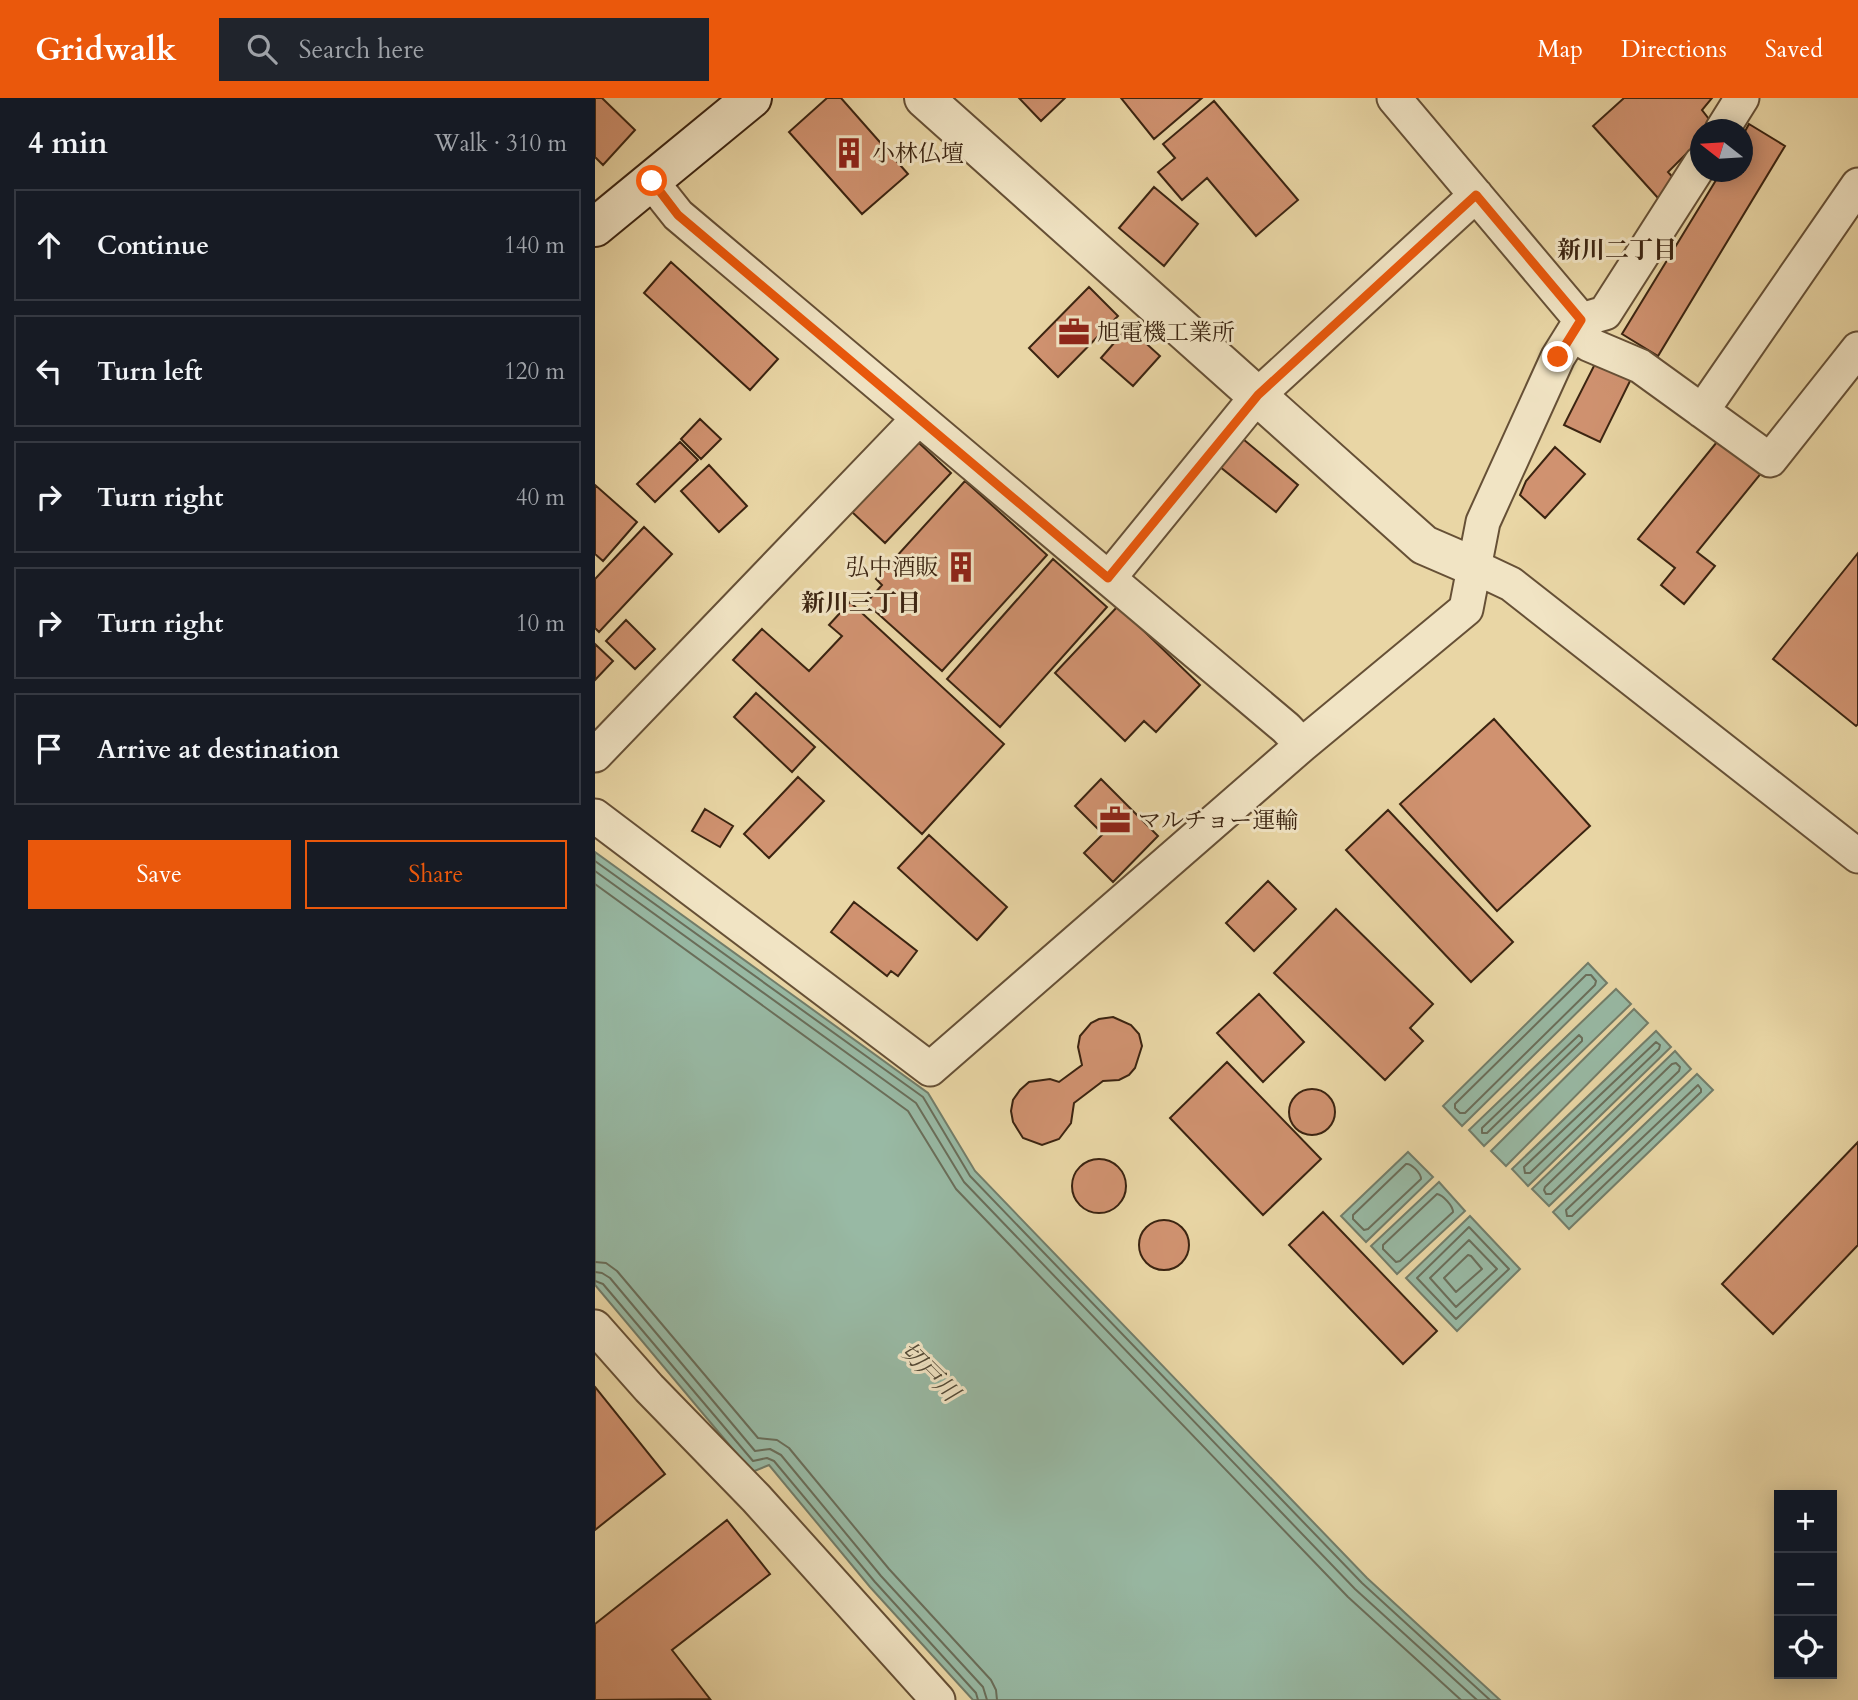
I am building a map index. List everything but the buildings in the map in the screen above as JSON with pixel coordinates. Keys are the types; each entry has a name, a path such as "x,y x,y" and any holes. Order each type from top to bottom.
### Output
{"street":[{"path":"595,226 752,98"},
{"path":"924,98 1424,545 1511,584 1858,856"},
{"path":"1394,98 1581,320 1588,344 1640,366 1770,460 1858,349"},
{"path":"1729,119 1742,98"},
{"path":"595,816 930,1069 1302,745 1466,609 1483,522 1558,357 1581,320 1605,313 1690,179"},
{"path":"652,181 678,215 1286,728 1302,745"},
{"path":"1702,411 1858,185"},
{"path":"1108,578 1258,395 1476,195"},
{"path":"595,755 918,419"},
{"path":"595,1326 649,1388 756,1498 938,1700"}],"water":[{"name":"切戸川","path":"595,852 928,1093 975,1171 1367,1578 1500,1700 973,1700 870,1587 769,1465 752,1472 595,1285"},
{"path":"1588,963 1607,983 1462,1126 1443,1106"},
{"path":"1616,989 1631,1004 1484,1146 1469,1130"},
{"path":"1634,1009 1648,1023 1506,1166 1491,1151"},
{"path":"1656,1031 1671,1047 1528,1186 1512,1169"},
{"path":"1675,1051 1691,1069 1549,1206 1532,1189"},
{"path":"1697,1074 1713,1090 1569,1229 1553,1212"},
{"path":"1408,1152 1433,1177 1366,1242 1341,1216"},
{"path":"1439,1182 1465,1211 1397,1274 1371,1246"},
{"path":"1470,1216 1520,1269 1457,1331 1406,1278"}],"place":[{"name":"小林仏壇","path":"849,153"},
{"name":"旭電機工業所","path":"1074,332"},
{"name":"弘中酒販","path":"961,567"},
{"name":"マルチョー運輸","path":"1115,820"}],"district":[{"name":"新川二丁目","path":"1617,250"},
{"name":"新川三丁目","path":"861,603"}],"route":[{"path":"652,181 678,215 1108,578 1258,395 1476,195 1581,320 1558,357"}]}
